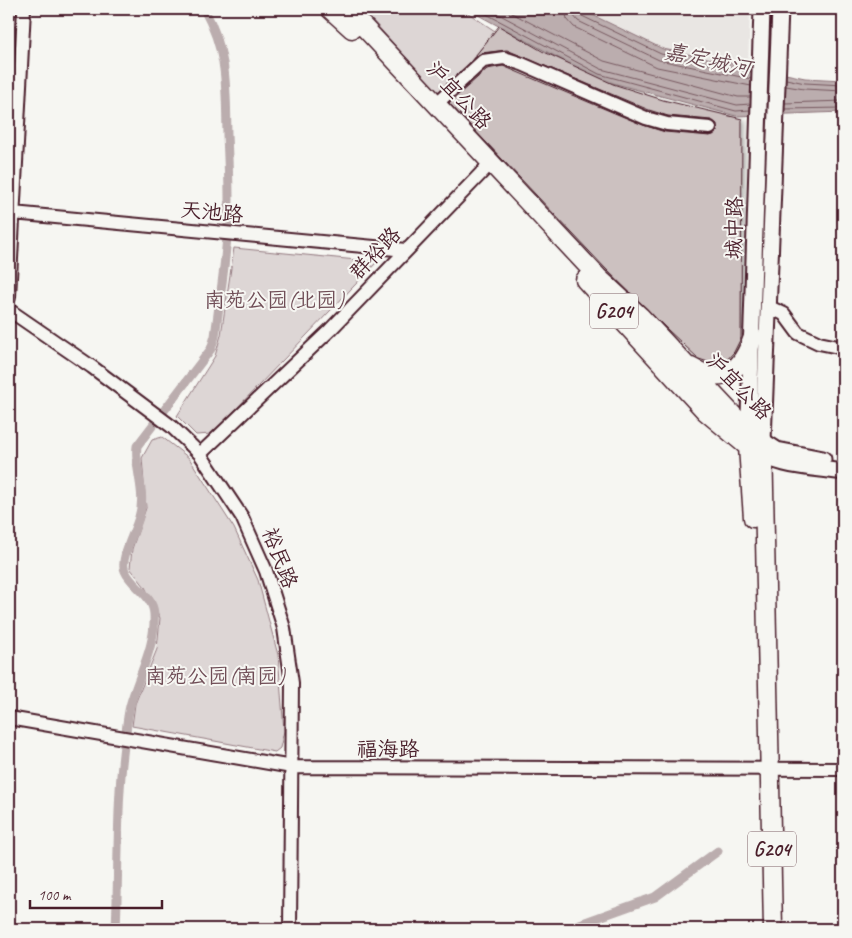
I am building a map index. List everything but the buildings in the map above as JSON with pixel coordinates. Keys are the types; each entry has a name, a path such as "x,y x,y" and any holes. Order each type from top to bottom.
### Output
{"highway":[{"name":"沪宜公路","path":"330,9 362,38 487,167 640,316 655,334 687,365 756,445 753,499 773,929"},
{"name":"沪宜公路","path":"346,9 436,104 487,167 705,411 756,445"},
{"path":"687,365 702,374 711,376 732,370 741,364 753,337"},
{"name":"沪宜公路","path":"762,929 765,769"}],"main road":[{"name":"城中路","path":"756,445 753,337 762,9"},
{"name":"城中路","path":"756,445 769,307 780,9"},
{"path":"756,445 843,463"},
{"path":"756,445 777,463 843,472"}],"street":[{"path":"9,297 24,9"},
{"path":"436,104 482,61 504,58 646,118 667,124 710,128"},
{"name":"群裕路","path":"200,454 330,330 487,167"},
{"name":"天池路","path":"13,213 406,250"},
{"path":"769,307 784,314 798,333 819,343 843,348"},
{"name":"裕民路","path":"9,310 146,406 171,426 200,454 242,516 266,571 284,628 292,683 290,929"},
{"name":"福海路","path":"9,718 131,741 292,767 843,769"}],"shaded area":[{"path":"580,9 750,9 748,67 662,49"}],"green space":[{"path":"358,9 462,9 495,31 442,97 373,21"},
{"name":"南苑公园(北园)","path":"234,248 377,262 212,434 196,435 177,416 215,356 221,335"},
{"name":"南苑公园(南园)","path":"162,437 189,458 234,528 258,580 278,655 284,731 280,748 275,752 132,726 135,704 157,649 160,618 145,587 130,568 132,549 146,508 142,458 152,440"}],"water":[{"name":"嘉定城河","path":"467,9 580,9 663,49 805,78 843,80 843,112 736,116 597,79"}],"waterway":[{"path":"116,929 119,805 123,756 130,706 146,661 154,626 153,607 146,596 128,577 124,566 124,559 137,523 142,499 137,464 137,446 211,349 215,336 226,251 229,200 226,85 218,40 204,9"},
{"path":"566,929 655,897 718,851"}]}
